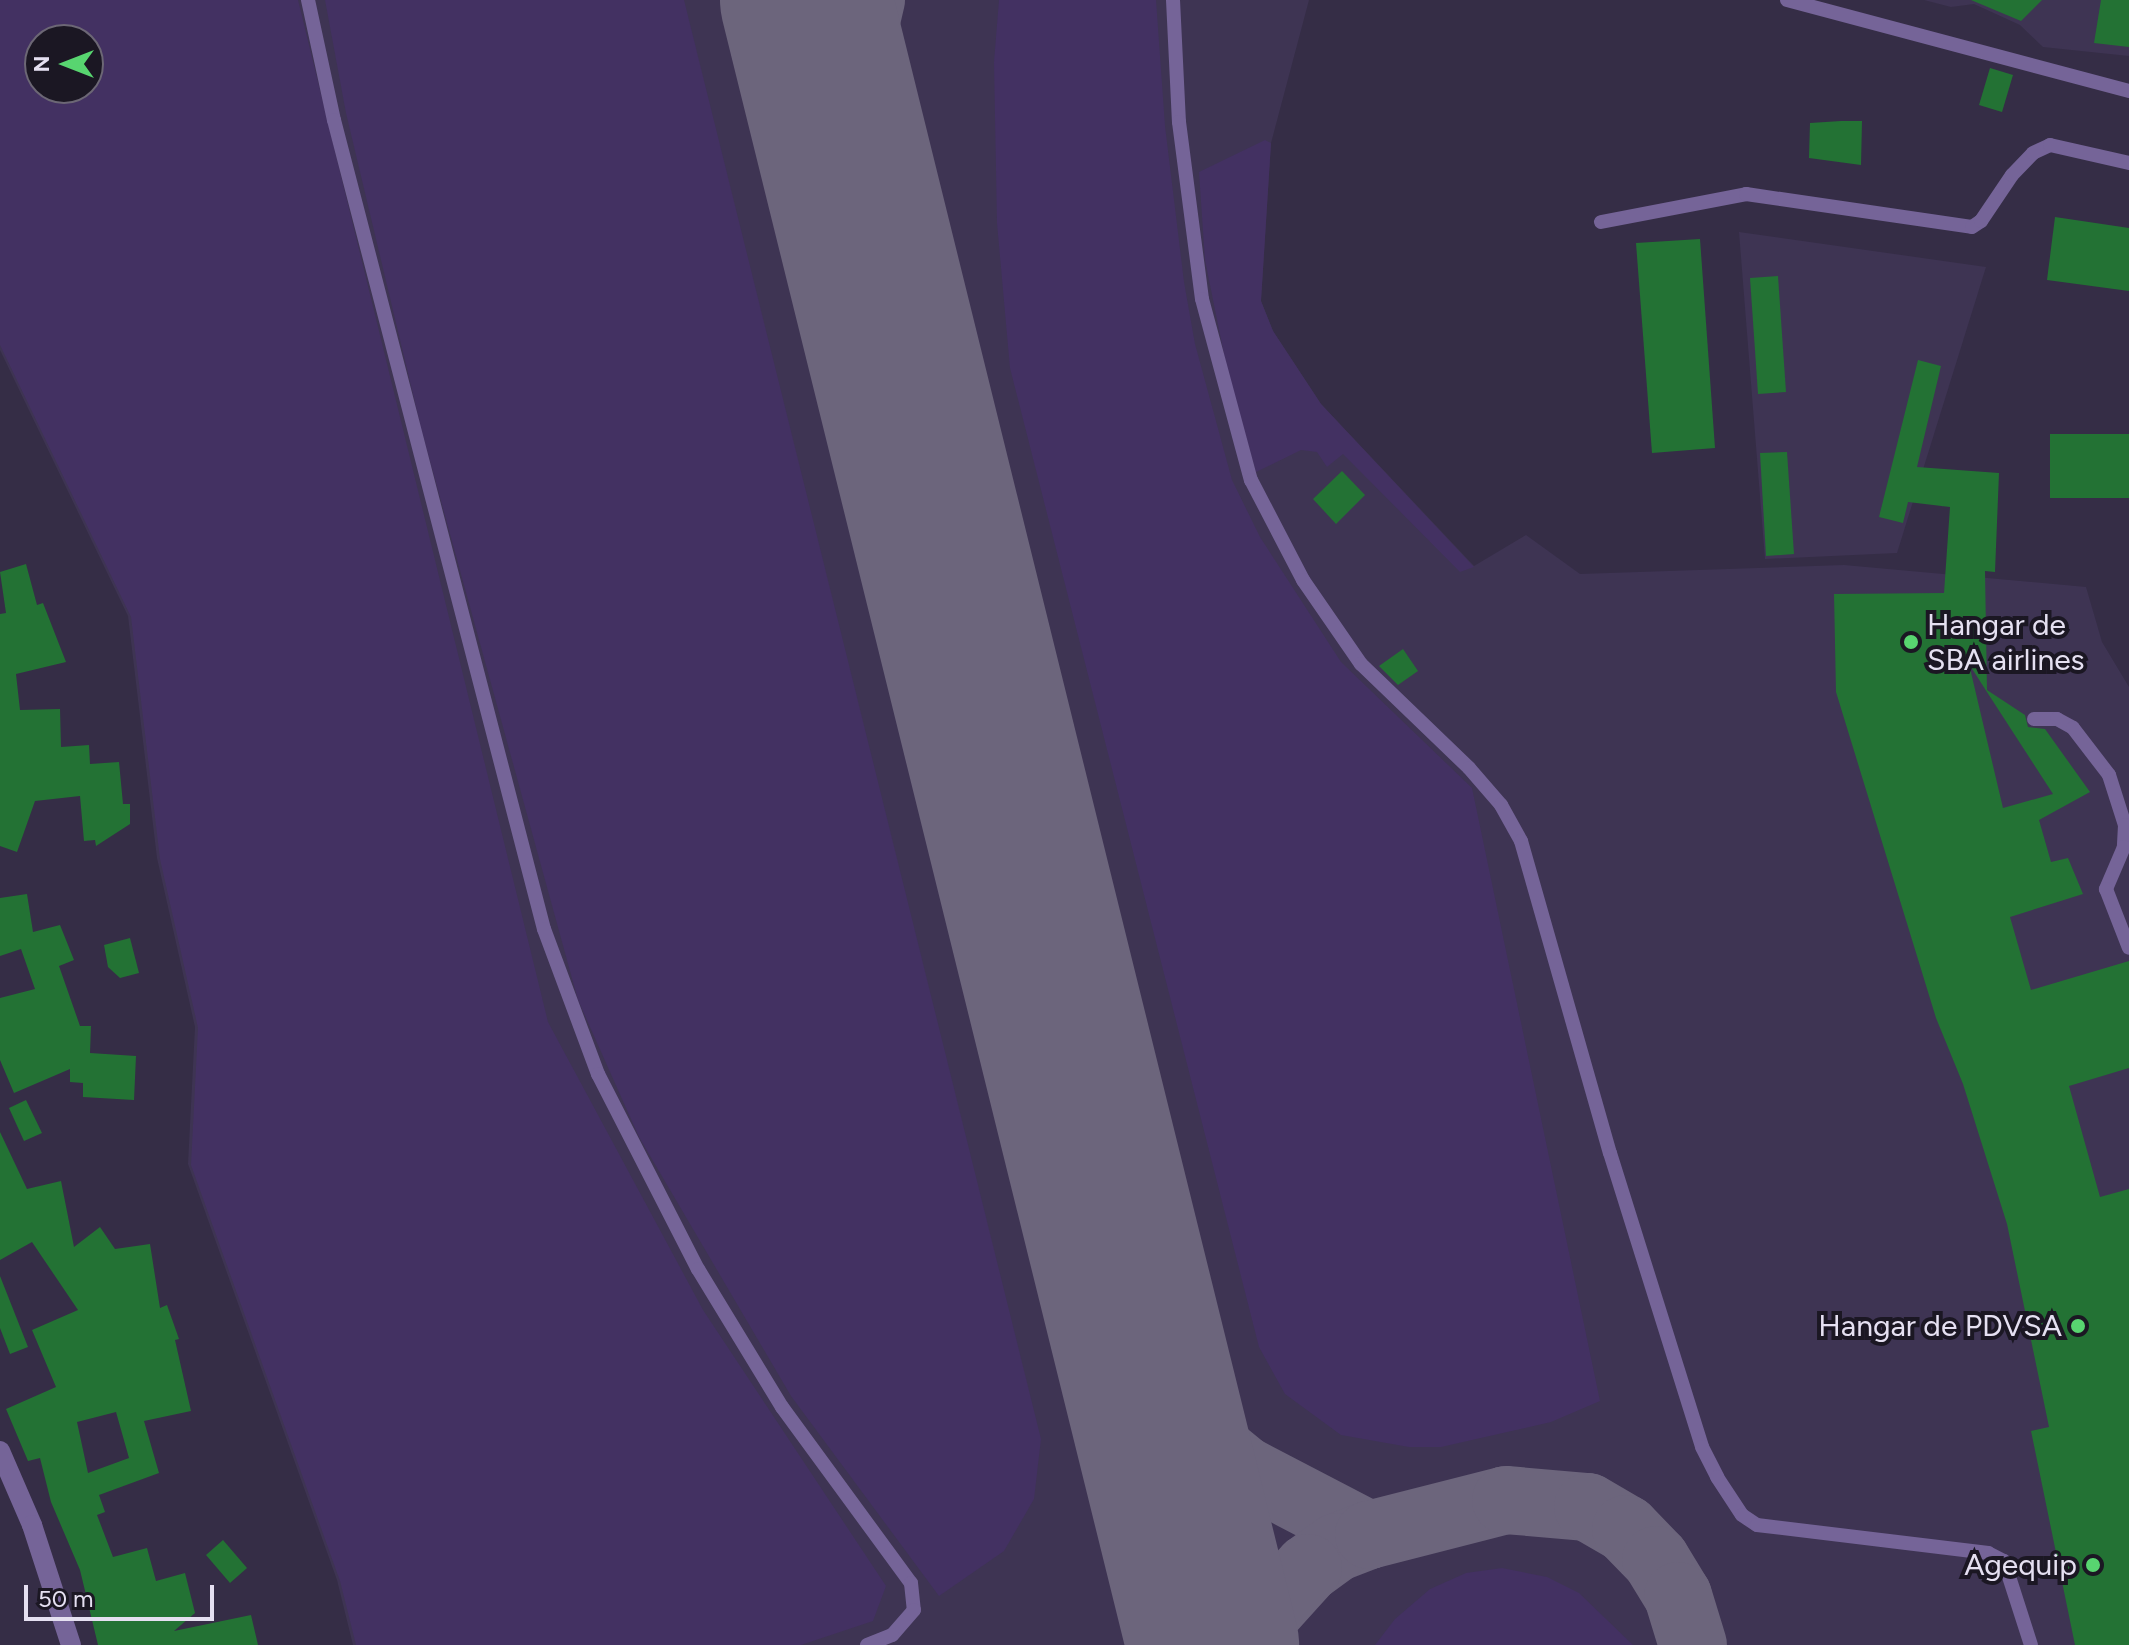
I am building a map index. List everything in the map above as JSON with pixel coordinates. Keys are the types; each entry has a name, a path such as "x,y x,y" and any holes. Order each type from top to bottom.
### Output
{"street":[{"path":"0,1451 32,1525 71,1645"}],"lane":[{"path":"308,0 415,438 549,943 598,1074 698,1269 782,1407 911,1583 914,1610 892,1635 867,1645"},
{"path":"1173,0 1179,122 1202,299 1251,480 1303,580 1361,664 1469,768 1501,805 1521,841 1610,1153 1702,1447 1717,1477 1742,1515 1757,1525 1988,1553 2004,1561 2031,1645"},
{"path":"1787,0 2129,91"},
{"path":"1601,222 1746,194 1972,227 1981,221 2012,175 2050,145 2129,163"},
{"path":"2034,719 2057,719 2073,728 2109,775 2125,825 2124,847 2106,889 2129,948"}],"shaded area":[{"path":"0,0 1309,0 1271,143 1261,301 1273,331 1321,404 1474,566 1526,535 1580,574 1844,565 2086,587 2102,642 2129,687 2129,1645 353,1645 337,1580 188,1164 195,1027 157,858 128,616 0,350"},
{"path":"0,0 298,0 548,1022 703,1310 886,1586 873,1621 801,1645 356,1645 340,1581 191,1165 198,1028 160,859 131,617 0,345"},
{"path":"325,0 684,0 1041,1439 1034,1499 1004,1551 939,1596 791,1396 639,1137 578,1000 422,432 346,113"},
{"path":"999,0 1156,0 1165,126 1184,282 1195,344 1232,480 1260,537 1341,662 1472,788 1600,1401 1551,1422 1441,1447 1409,1447 1341,1435 1285,1394 1259,1347 1010,368 997,223 994,62"},
{"path":"1924,0 2129,0 2129,56 2043,47 2020,25 1974,4 1951,7"},
{"path":"1265,140 1271,143 1261,301 1273,331 1321,404 1474,567 1460,572 1343,454 1327,467 1317,452 1301,450 1256,472 1228,374 1205,260 1199,172"},
{"path":"1739,232 1986,267 1897,553 1765,559"},
{"path":"1502,1568 1547,1577 1579,1593 1633,1645 1375,1645 1395,1619 1430,1589 1466,1573"}],"building":[{"path":"1971,0 2042,0 2021,21"},
{"path":"2101,0 2129,0 2129,47 2094,43"},
{"path":"1990,68 2013,75 2002,112 1979,105"},
{"path":"1862,121 1861,165 1809,158 1810,123"},
{"path":"2055,217 2129,228 2129,291 2047,280"},
{"path":"1700,239 1715,448 1652,453 1636,243"},
{"path":"1778,276 1786,392 1758,394 1750,278"},
{"path":"1918,360 1941,366 1917,467 1999,473 1995,572 1985,571 1987,690 2025,715 2028,727 2045,729 2090,792 2039,820 2051,862 2068,858 2083,894 2010,917 2031,990 2129,961 2129,1068 2069,1086 2100,1197 2129,1189 2129,1645 2075,1645 2031,1431 2049,1427 2007,1224 1963,1084 1936,1018 1836,692 1834,594 1944,593 1950,507 1908,502 1903,523 1879,517","holes":["1969,664 2053,794 2003,808"]},
{"path":"2050,434 2129,434 2129,498 2050,498"},
{"path":"1787,452 1794,554 1766,556 1760,453"},
{"path":"1342,471 1365,495 1336,524 1313,499"},
{"path":"26,564 37,605 43,603 66,662 16,674 20,710 60,709 61,747 89,745 90,764 119,762 123,804 130,804 130,824 96,846 95,840 84,841 80,796 35,801 17,852 0,846 0,614 6,613 0,572"},
{"path":"1403,649 1418,671 1398,685 1379,666"},
{"path":"27,894 33,932 60,925 74,960 59,966 80,1026 91,1026 90,1053 136,1056 134,1100 83,1097 83,1083 70,1082 70,1069 14,1093 0,1060 0,998 35,989 21,949 0,956 0,898"},
{"path":"130,938 139,973 120,978 108,967 104,945"},
{"path":"26,1100 42,1133 24,1141 9,1108"},
{"path":"0,1132 27,1189 61,1181 74,1247 100,1227 115,1249 150,1244 160,1308 167,1305 179,1339 175,1340 191,1411 144,1421 159,1473 99,1495 105,1512 97,1515 113,1557 147,1548 156,1581 185,1573 195,1613 174,1631 251,1615 258,1645 98,1645 80,1570 51,1502 40,1458 28,1461 6,1409 56,1387 32,1330 78,1310 32,1242 0,1260","holes":["116,1412 129,1458 88,1473 77,1422"]},
{"path":"0,1276 28,1347 10,1354 0,1328"},
{"path":"223,1540 247,1568 230,1583 206,1555"}],"taxiway":[{"path":"852,188 847,103 871,0"},
{"path":"1143,1363 1182,1419 1244,1470 1369,1535 1337,1547 1308,1568 1259,1622 1248,1645"},
{"path":"1369,1535 1506,1500 1588,1507 1626,1529 1656,1560 1678,1596 1693,1645"}],"runway":[{"path":"806,0 1213,1645"}],"place":[{"name":"Hangar de SBA airlines","path":"1911,642"},
{"name":"Hangar de PDVSA","path":"2078,1326"},
{"name":"Agequip","path":"2093,1565"}]}
